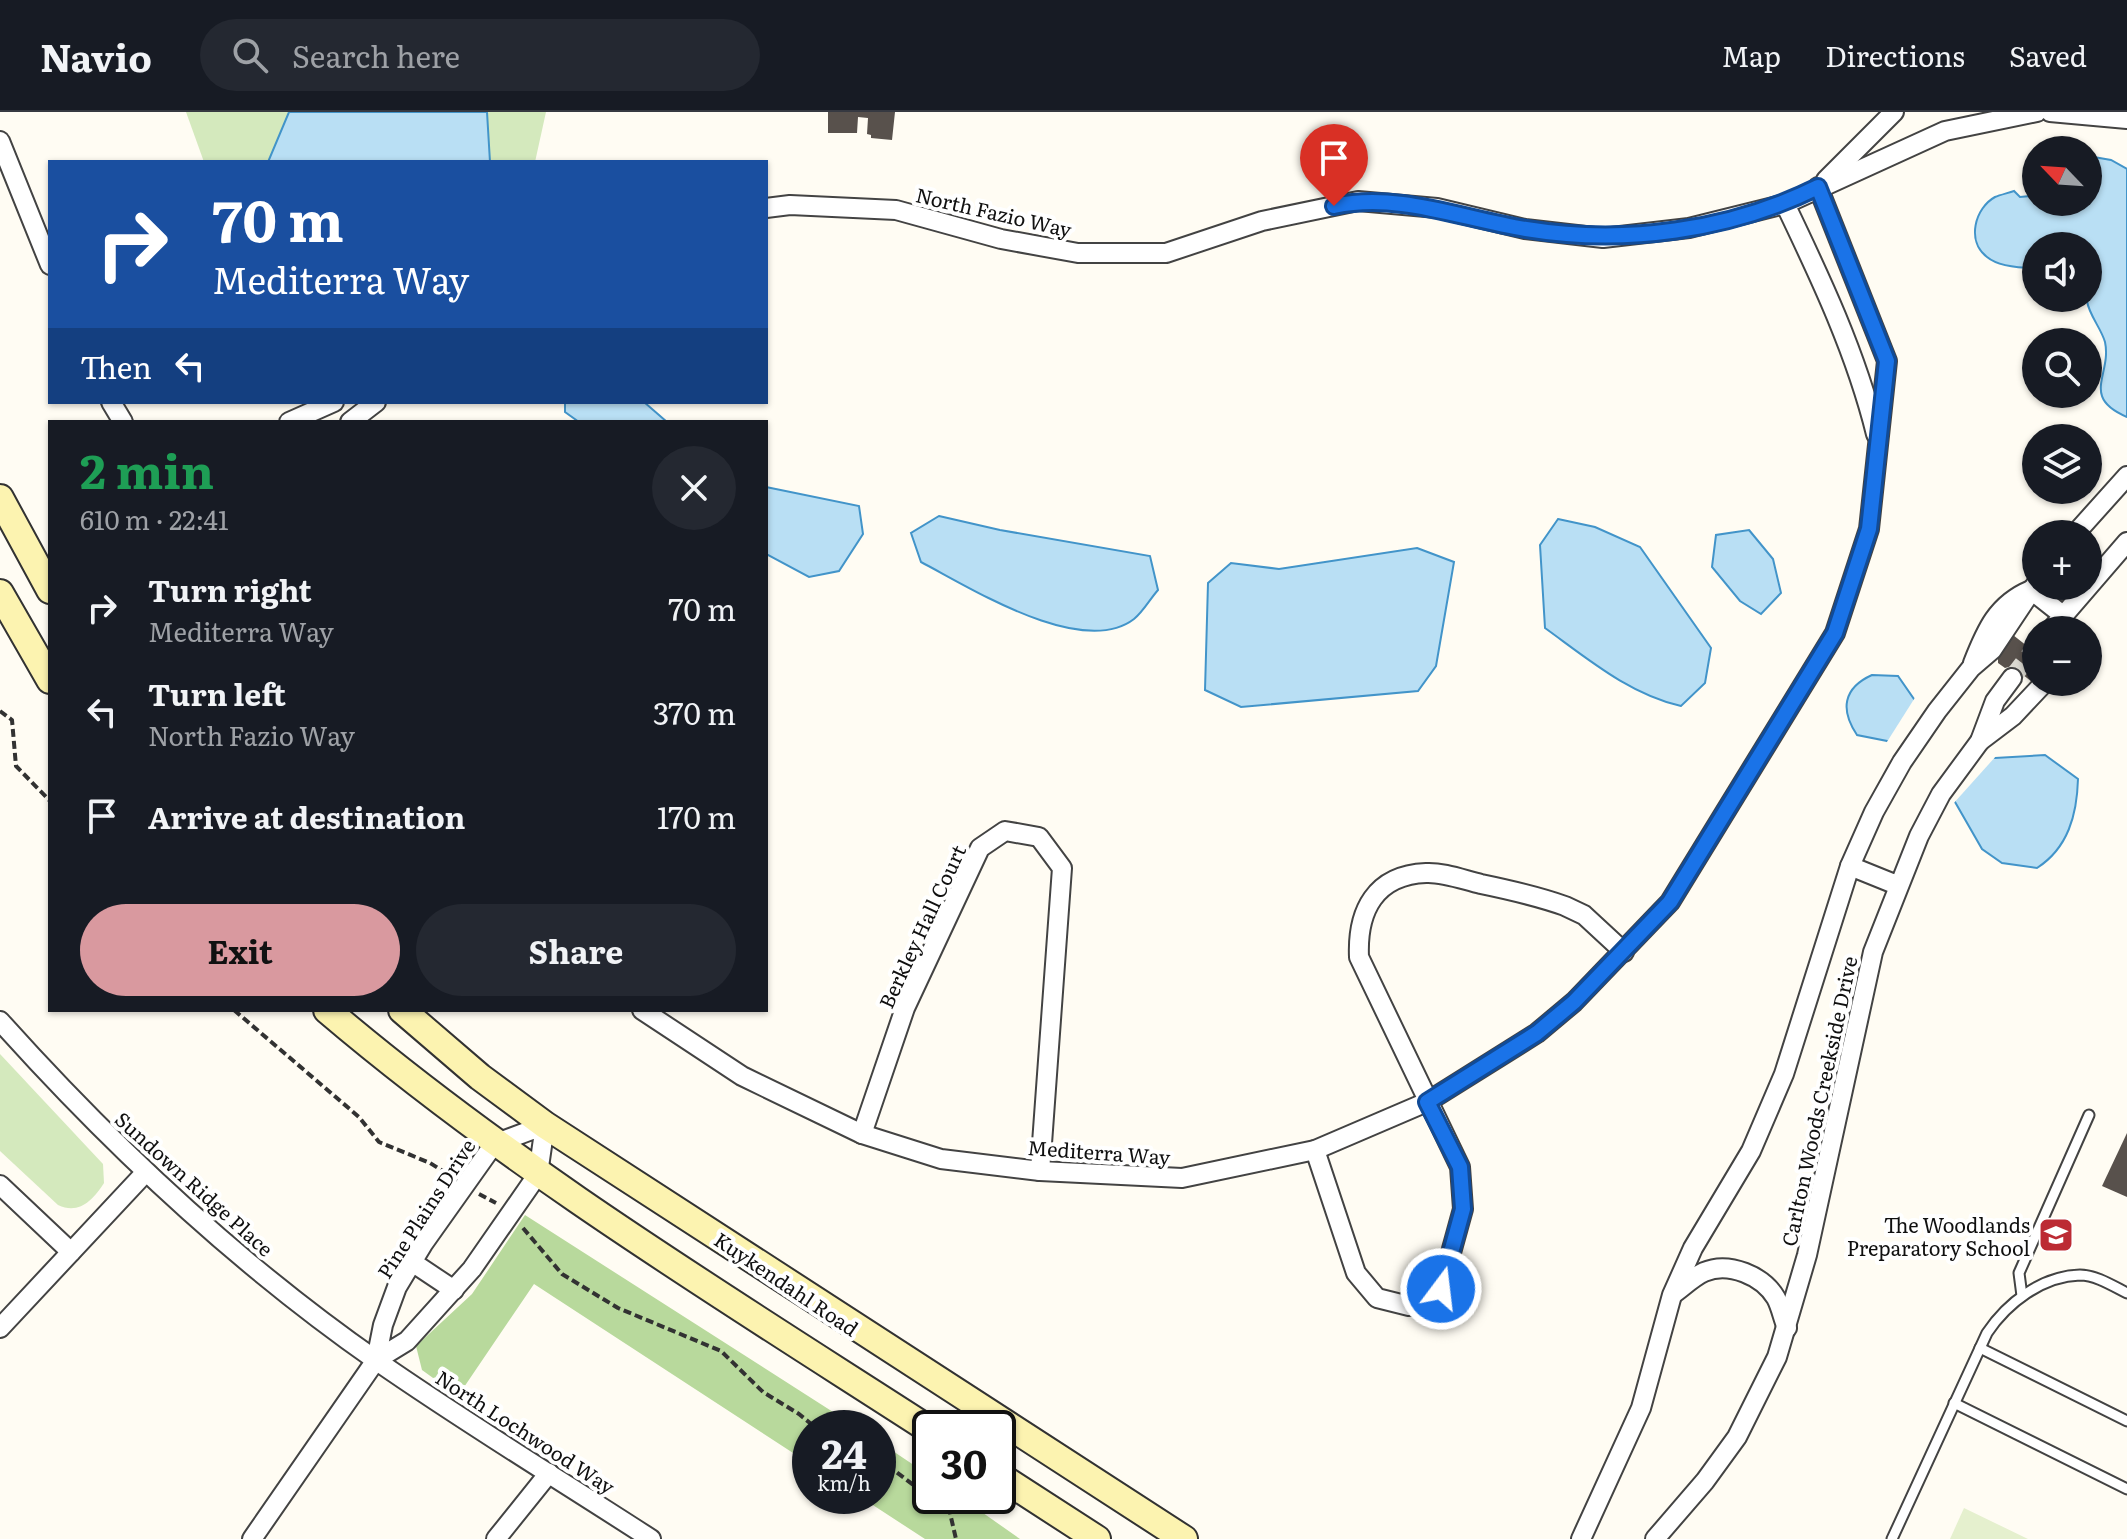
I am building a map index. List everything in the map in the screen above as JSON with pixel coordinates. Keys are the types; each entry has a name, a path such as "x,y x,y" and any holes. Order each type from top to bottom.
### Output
{"main road":[{"path":"0,498 48,586"},
{"path":"0,593 48,677"},
{"path":"329,1012 409,1080 494,1144 912,1418"},
{"name":"Kuykendahl Road","path":"404,1012 480,1077 545,1125 1184,1539"},
{"path":"1016,1487 1097,1539"}],"street":[{"name":"North Fazio Way","path":"1818,187 1894,112"},
{"name":"North Fazio Way","path":"768,208 790,205 896,210 1001,239 1078,253 1166,253 1262,221 1358,201 1437,208 1525,229 1603,238 1689,228 1785,204 1945,131 2037,112"},
{"path":"2050,112 2127,119"},
{"path":"0,141 48,260"},
{"name":"Mediterra Way","path":"645,1012 742,1076 862,1134 941,1159 1040,1171 1182,1178 1315,1150 1427,1102 1537,1033 1624,952 1670,902 1835,633 1869,529 1887,361 1818,187"},
{"name":"Mediterra Way","path":"1785,204 1832,304 1861,376 1880,448"},
{"path":"294,420 330,404"},
{"path":"353,420 373,404"},
{"path":"2088,520 2127,476"},
{"name":"Carlton Woods Creekside Drive","path":"2066,616 2127,542"},
{"name":"Carlton Woods Creekside Drive","path":"1581,1539 1641,1408 1672,1295 1693,1248 1751,1151 1784,1074 1850,866 1902,762 1971,668 1986,630 2001,608 2022,593"},
{"name":"Carlton Woods Creekside Drive","path":"1655,1539 1705,1481 1737,1437 1764,1388 1787,1328 1807,1255 1873,952 1897,885 1941,794 1980,741 1995,701 2012,678"},
{"name":"Carlton Woods Creekside Drive","path":"1980,741 2013,716 2032,696"},
{"name":"Berkley Hall Court","path":"862,1134 905,1008 980,848 1005,831 1039,837 1062,868 1040,1171"},
{"path":"1850,866 1897,885"},
{"path":"1315,1150 1356,1273 1377,1298 1409,1306 1441,1289 1463,1209 1460,1167 1359,957 1358,934 1365,908 1380,889 1401,876 1429,872 1535,896 1584,915 1624,952"},
{"name":"Sundown Ridge Place","path":"0,1021 145,1173 254,1266 376,1360"},
{"name":"Pine Plains Drive","path":"252,1539 376,1360 383,1325 397,1287 494,1144 545,1125 538,1174 454,1290 407,1341 376,1360"},
{"path":"0,1328 145,1173"},
{"path":"0,1185 71,1252"},
{"path":"412,1262 454,1290"},
{"path":"1672,1295 1705,1271 1726,1268 1744,1272 1761,1281 1776,1298 1787,1328"},
{"name":"North Lochwood Way","path":"376,1360 651,1539"},
{"path":"496,1539 549,1473"}],"lane":[{"path":"2022,1296 2019,1273 2089,1115"},
{"path":"1892,1539 1980,1348 2001,1312 2022,1296 2058,1278 2082,1275 2127,1293"},
{"path":"1980,1348 2127,1421"},
{"path":"1954,1403 2127,1489"}],"path":[{"path":"0,711 12,720 16,766 48,799"},
{"path":"896,1472 950,1513 956,1539"}],"green space":[{"path":"186,112 546,112 535,160 203,160"},
{"path":"0,1054 103,1164 104,1183 85,1204 72,1208 58,1205 0,1151"},
{"path":"525,1215 830,1410 792,1410 792,1452 534,1284 458,1396 422,1370 416,1346 472,1294"},
{"path":"896,1453 912,1464 912,1514 985,1514 1020,1539 925,1539 887,1514 896,1514"},
{"path":"1964,1508 2028,1539 1950,1539"}],"water":[{"path":"289,112 487,112 490,160 269,160"},
{"path":"2102,158 2127,169 2127,417 2113,409 2102,395 2105,342 2102,328 2099,328 2091,312 2102,312 2102,232 2022,232 2022,267 1998,263 1980,250 1975,234 1982,209 1995,197 2014,191 2020,197 2022,216 2102,216"},
{"path":"565,404 646,404 665,420 576,420 565,412"},
{"path":"768,487 859,506 863,534 839,571 809,577 768,555"},
{"path":"939,516 1150,556 1158,590 1134,619 1112,629 1086,630 1056,625 1026,615 921,562 911,533"},
{"path":"1558,519 1595,527 1640,547 1711,648 1705,683 1681,706 1626,684 1545,628 1540,545"},
{"path":"1749,530 1773,559 1781,593 1761,614 1740,601 1712,567 1716,535"},
{"path":"1417,548 1454,562 1436,666 1418,691 1241,707 1205,690 1208,583 1231,563 1279,569"},
{"path":"1872,675 1898,676 1914,699 1995,758 2045,755 2078,779 2076,805 2069,830 2048,860 2037,868 2002,863 1982,849 1955,802 1887,741 1857,735 1848,717 1847,700 1855,686"}],"pier":[{"path":"1916,696 1997,755 1953,804 1885,745"}],"building":[{"path":"828,112 895,112 892,140 871,138 867,134 868,118 858,117 857,133 828,133"},
{"path":"2013,635 2022,642 2022,674 2012,666 2005,668 1998,663 1998,654"},
{"path":"2127,1133 2127,1197 2102,1186"}],"tunnel":[{"path":"2012,678 2022,665"}],"place":[{"name":"The Woodlands Preparatory School","path":"2056,1235"}],"route":[{"path":"1334,206 1358,201 1437,208 1525,229 1603,238 1689,228 1785,204 1818,187 1887,361 1869,529 1835,633 1670,902 1574,1002 1537,1033 1496,1062 1427,1102 1460,1167 1463,1209 1441,1289"}]}
